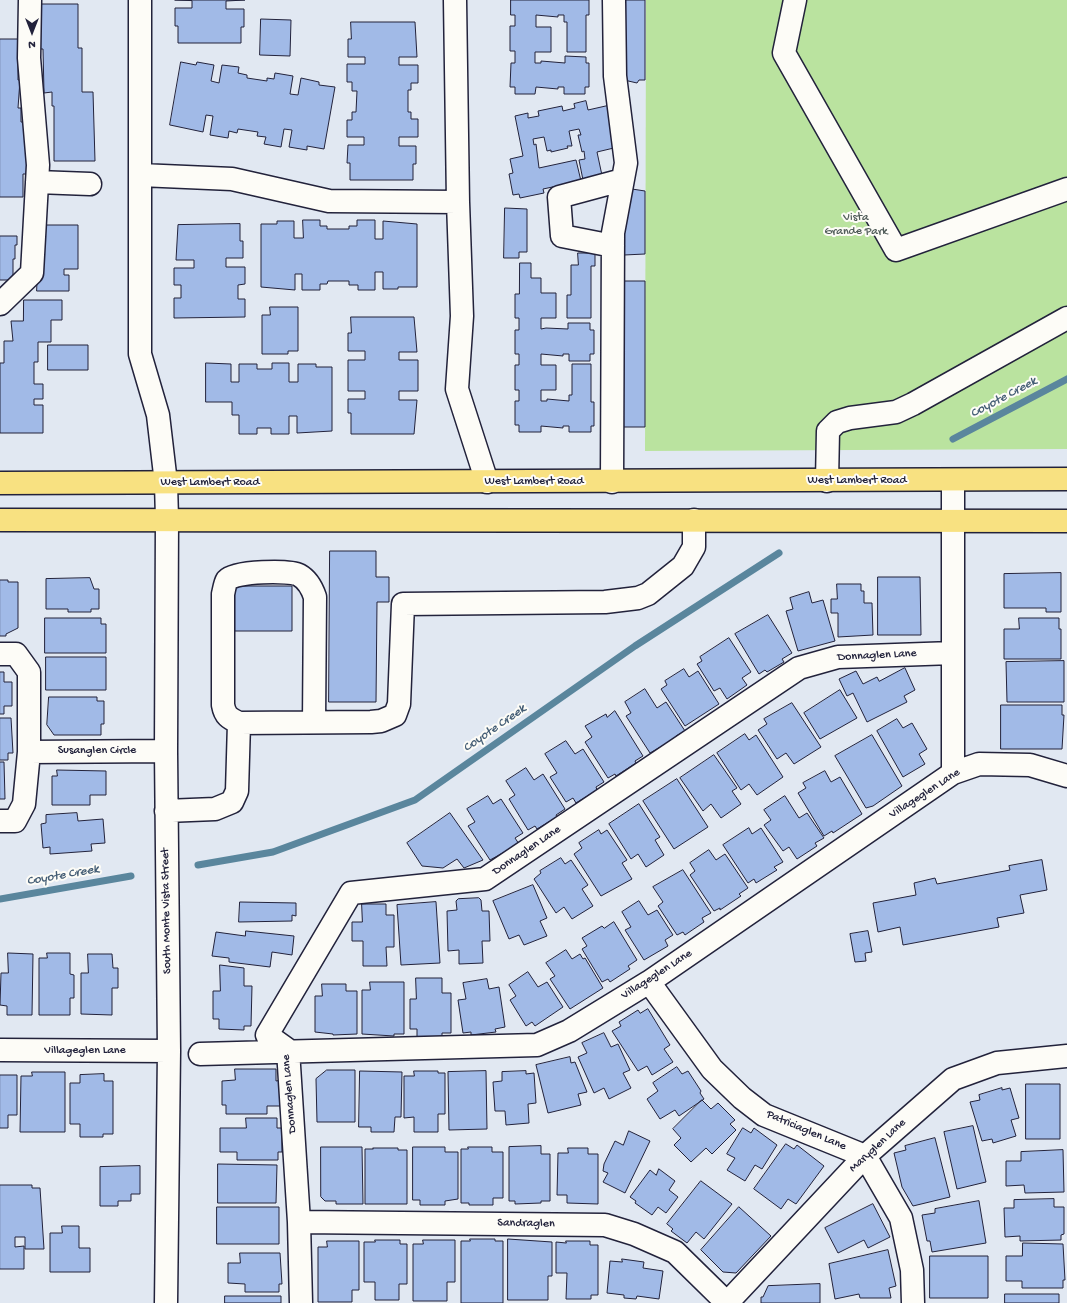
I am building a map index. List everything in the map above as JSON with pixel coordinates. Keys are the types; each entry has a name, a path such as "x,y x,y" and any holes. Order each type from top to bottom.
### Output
{"main road":[{"name":"West Lambert Road","path":"0,483 953,481 1067,479"},
{"path":"0,520 1067,521"}],"street":[{"path":"0,304 32,273 38,165 29,58 30,0"},
{"name":"South Monte Vista Street","path":"140,0 140,354 158,415 166,483 167,519 166,811 169,1051 166,1303"},
{"path":"455,0 458,202 462,316 457,389 487,482"},
{"path":"612,482 613,233 626,163 615,76 614,0"},
{"path":"795,0 784,53 896,250 1067,189"},
{"path":"140,175 232,179 329,201 458,202"},
{"path":"613,246 562,236 559,197 622,180"},
{"path":"37,182 90,184"},
{"path":"828,481 828,431 837,422 850,418 896,412 1067,318"},
{"path":"953,481 953,773"},
{"path":"314,722 315,597 312,588 298,574 251,573 233,576 227,580 223,594 223,705 224,713 229,718 239,723 314,722 381,721 395,715 401,694 403,604 605,602 638,598 658,588 683,566 694,547 694,520"},
{"name":"Donnaglen Lane","path":"301,1303 299,1222 288,1050 267,1035 351,893 485,879 799,668 838,656 954,653"},
{"path":"0,654 16,654 29,672 29,752 24,804 15,821 0,821"},
{"path":"166,811 215,809 232,802 237,791 239,723"},
{"name":"Susanglen Circle","path":"29,752 166,751"},
{"name":"Villageglen Lane","path":"200,1054 288,1050 537,1044 569,1031 649,982 953,773 979,764 1016,764 1030,765 1067,776"},
{"name":"Patriciaglen Lane","path":"649,982 712,1069 742,1098 764,1115 865,1156"},
{"name":"Villageglen Lane","path":"0,1050 169,1051"},
{"name":"Maryglen Lane","path":"727,1303 865,1156 953,1079 997,1063 1067,1056"},
{"path":"865,1156 901,1218 912,1270 913,1303"},
{"name":"Sandraglen","path":"299,1222 605,1225 634,1234 675,1252 727,1303"}],"green space":[{"name":"Vista Grande Park","path":"646,0 1067,0 1067,449 645,451"}],"building":[{"path":"175,0 245,0 226,1 226,9 244,9 244,27 241,27 241,43 178,43 178,26 175,26 175,8 192,8 192,1"},
{"path":"511,0 589,0 589,15 586,15 586,52 567,52 567,22 564,22 564,15 558,15 558,17 536,15 536,27 551,27 551,52 535,52 535,63 541,63 541,61 565,63 565,56 586,57 586,63 589,63 589,87 585,87 585,94 564,94 564,87 558,87 558,89 536,87 535,94 515,94 515,87 510,87 511,63 515,63 515,51 510,51 510,26 515,26 515,15 511,15"},
{"path":"624,0 645,0 645,80 639,80 637,83 624,80"},
{"path":"39,4 78,4 78,48 82,48 82,92 93,92 95,161 54,161 54,106 52,106 52,92 44,93 43,49 40,49"},
{"path":"261,19 291,20 290,56 260,55"},
{"path":"351,22 415,22 417,57 399,57 399,65 418,65 418,83 411,83 411,90 408,90 408,112 411,112 411,119 418,119 418,137 399,137 399,146 416,146 416,164 413,164 413,180 350,180 350,163 347,163 348,145 364,145 364,137 347,137 347,120 352,120 352,112 356,112 357,91 352,91 352,82 347,82 347,64 365,64 365,57 348,57 348,39 351,39"},
{"path":"0,39 18,39 18,80 20,80 18,108 21,108 21,122 24,122 24,130 31,130 31,174 23,174 23,197 0,197"},
{"path":"181,62 196,65 197,62 214,65 211,81 219,83 222,65 239,67 238,73 247,75 247,78 267,81 267,78 274,79 275,73 293,76 290,94 298,95 301,78 319,82 319,85 335,87 324,149 307,146 307,150 289,147 292,130 284,129 281,147 264,144 266,137 257,136 258,132 238,129 237,133 229,131 228,138 210,135 213,116 206,115 203,132 170,125"},
{"path":"586,101 588,110 610,105 618,147 597,152 603,180 583,180 579,160 585,159 584,151 582,152 578,135 581,135 579,129 569,131 572,146 567,146 568,148 551,152 551,150 547,151 544,137 533,139 534,145 536,144 539,168 576,160 581,181 543,189 544,193 520,198 519,194 513,195 509,174 513,173 510,159 523,156 515,116 528,113 528,118 539,116 538,111 562,106 563,111 575,108 574,104"},
{"path":"632,189 645,191 645,254 624,255 623,191"},
{"path":"505,208 527,209 527,252 519,252 519,258 504,258"},
{"path":"303,220 320,220 320,226 327,226 327,229 349,229 349,226 357,226 357,220 375,220 375,239 383,239 383,221 417,224 417,287 383,289 383,272 375,272 375,290 358,290 358,285 349,285 349,281 328,281 327,284 320,284 320,290 302,290 302,274 295,274 295,290 261,287 261,224 277,224 277,221 294,221 294,238 303,238"},
{"path":"240,224 240,241 243,241 243,258 226,258 226,267 245,267 245,284 238,285 238,299 245,299 245,317 174,318 174,298 181,298 181,285 174,285 174,268 194,268 194,260 176,260 178,225"},
{"path":"40,225 78,225 78,269 64,269 64,275 69,275 69,291 37,291"},
{"path":"0,236 17,236 17,245 15,245 15,259 13,259 13,280 0,280"},
{"path":"578,253 595,253 595,266 591,266 591,318 567,318 567,295 571,295 571,265 578,265"},
{"path":"520,263 531,263 531,278 541,278 541,293 556,293 556,318 541,318 541,329 568,329 568,323 590,323 590,330 594,330 594,354 590,354 590,361 569,361 569,354 563,354 563,356 541,354 541,365 556,365 556,390 541,390 541,401 547,401 547,399 569,401 569,395 572,395 572,364 591,364 591,402 594,402 594,426 591,426 591,432 569,432 569,426 563,426 563,428 541,426 541,432 519,432 519,425 515,425 515,401 519,401 519,390 515,390 515,365 519,365 519,354 515,354 515,330 519,330 519,318 515,318 515,294 519,294"},
{"path":"623,281 645,281 645,427 624,427"},
{"path":"24,300 62,300 62,320 51,320 51,342 38,342 38,362 34,362 34,384 43,384 43,399 34,399 34,405 43,405 43,433 0,433 0,363 4,363 4,341 13,341 11,321 23,321"},
{"path":"270,307 298,307 298,351 288,351 288,354 262,354 262,315 270,315"},
{"path":"351,317 414,317 417,352 399,352 399,360 418,360 418,391 399,391 399,400 417,400 414,434 351,434 351,413 348,413 348,399 365,399 365,391 348,391 348,360 365,360 365,351 348,351 348,333 351,333"},
{"path":"48,345 88,345 88,370 48,370"},
{"path":"206,363 231,364 231,382 239,382 239,364 257,364 257,369 272,369 272,363 289,363 289,382 298,382 298,364 316,364 316,367 332,367 332,431 297,433 297,416 289,416 289,434 271,434 271,428 257,428 257,434 239,434 239,415 232,415 232,402 206,402"},
{"path":"330,551 376,551 376,577 389,577 389,602 377,602 376,702 329,702"},
{"path":"1061,573 1061,612 1046,612 1046,608 1004,608 1004,574"},
{"path":"878,577 920,577 921,635 878,635"},
{"path":"90,578 94,589 99,589 99,609 91,609 91,612 68,612 68,609 46,609 46,579"},
{"path":"0,580 18,582 18,628 6,634 6,636 0,636"},
{"path":"837,584 861,584 861,591 864,591 864,603 872,603 873,635 838,637 838,613 831,613 831,599 837,599"},
{"path":"235,586 292,586 292,631 235,631"},
{"path":"809,592 812,603 823,600 835,641 798,651 786,611 793,609 790,598"},
{"path":"768,615 792,653 782,659 784,662 767,672 765,670 759,674 735,634"},
{"path":"45,618 101,618 101,624 106,624 106,653 45,653"},
{"path":"1019,618 1059,618 1059,629 1061,629 1061,659 1004,659 1004,629 1019,629"},
{"path":"729,638 751,672 742,678 747,685 727,699 720,688 714,691 697,664 702,661 700,657"},
{"path":"46,657 106,657 106,690 46,690"},
{"path":"1064,661 1064,702 1007,702 1006,662"},
{"path":"905,668 915,690 904,696 907,702 867,722 853,693 847,696 839,679 856,671 863,684 877,677 879,681"},
{"path":"684,669 689,677 698,671 719,704 685,726 661,689 667,685 665,681"},
{"path":"0,672 4,672 4,682 12,682 12,706 4,706 4,714 0,714"},
{"path":"645,689 657,708 666,702 685,731 650,753 626,716 631,713 625,702"},
{"path":"840,690 857,718 820,739 804,713"},
{"path":"49,697 97,697 97,701 104,701 104,724 101,724 101,735 54,735 47,725"},
{"path":"792,703 821,747 794,764 786,753 777,759 758,730 767,724 764,719"},
{"path":"1001,705 1062,705 1062,715 1064,715 1062,749 1001,749"},
{"path":"615,711 643,756 635,761 636,763 616,776 615,774 608,778 585,742 592,737 585,726 606,714 607,717"},
{"path":"0,718 11,718 13,753 8,753 8,760 0,760"},
{"path":"897,719 903,728 912,723 927,749 919,754 925,764 903,777 877,731"},
{"path":"745,734 749,740 756,735 783,777 757,795 749,784 741,790 717,753"},
{"path":"872,735 902,786 873,806 866,808 835,756"},
{"path":"566,741 575,754 583,749 604,782 596,787 597,790 576,803 573,798 566,802 550,777 557,773 545,754"},
{"path":"714,755 737,788 732,791 741,804 721,818 711,804 703,811 680,778"},
{"path":"0,762 4,762 5,799 0,799"},
{"path":"526,768 534,780 543,774 565,809 556,815 557,817 537,829 535,826 528,830 509,799 515,795 506,781"},
{"path":"57,770 106,771 106,795 90,795 90,805 52,805 52,776 57,776"},
{"path":"825,771 831,782 840,777 862,814 833,833 832,831 824,836 798,793 806,788 803,783"},
{"path":"677,779 708,827 674,849 643,801"},
{"path":"488,796 493,804 501,799 523,833 515,838 519,844 490,860 468,826 475,822 467,809"},
{"path":"785,796 799,818 807,813 824,838 815,843 817,846 797,859 789,847 783,851 764,825 771,820 764,810"},
{"path":"639,804 660,837 655,840 664,855 646,867 638,854 631,859 609,824"},
{"path":"77,813 78,821 103,819 105,843 91,844 92,851 50,854 50,847 43,848 41,824 46,823 46,815"},
{"path":"450,813 483,860 464,868 457,859 443,868 422,866 407,843"},
{"path":"749,828 752,834 761,828 783,862 774,867 777,870 756,883 754,879 748,883 723,845"},
{"path":"599,830 601,834 607,830 627,860 622,863 632,879 601,896 574,854 582,848 579,843"},
{"path":"709,850 716,860 725,854 748,888 739,894 741,896 720,910 720,908 714,911 690,875 695,871 690,863"},
{"path":"561,858 565,864 571,860 588,885 582,889 593,906 572,919 564,907 556,913 534,879 541,873 540,871"},
{"path":"1042,860 1047,890 1020,895 1024,913 997,918 999,927 903,945 900,927 878,932 873,903 916,895 914,883 935,878 937,884 1010,870 1009,866"},
{"path":"683,870 711,913 702,918 704,922 685,935 683,932 677,935 658,906 663,902 653,887"},
{"path":"533,885 547,918 540,921 547,936 524,945 519,935 509,939 493,901"},
{"path":"479,898 481,900 482,911 489,911 490,941 482,941 483,963 459,964 459,950 448,951 447,911 457,910 456,901 458,899"},
{"path":"639,901 648,915 657,910 673,935 665,940 668,946 644,960 625,930 631,927 622,912"},
{"path":"240,902 296,903 296,916 292,915 292,921 239,922"},
{"path":"436,902 440,963 401,965 397,905"},
{"path":"362,904 386,904 386,915 394,915 394,947 386,947 387,966 363,966 363,941 352,941 352,922 362,922"},
{"path":"614,922 637,960 628,966 630,969 610,982 608,979 602,982 582,949 587,946 582,938 602,926 604,928"},
{"path":"246,931 294,936 292,955 272,952 270,967 229,962 229,958 212,956 216,932 245,936"},
{"path":"868,931 872,952 865,953 866,961 855,962 850,934"},
{"path":"566,950 572,959 580,954 583,959 585,958 603,988 570,1009 550,979 555,976 546,963"},
{"path":"8,953 33,954 32,1015 7,1015 7,1006 0,1005 1,973 8,973"},
{"path":"47,953 70,953 70,974 74,975 74,998 70,998 70,1015 39,1015 39,958 47,958"},
{"path":"88,954 112,954 113,968 118,968 118,988 112,988 112,1015 81,1014 81,973 88,973"},
{"path":"220,965 244,968 244,986 252,986 251,1026 244,1026 244,1030 219,1029 219,1019 213,1019 213,991 220,991"},
{"path":"528,972 538,987 547,982 563,1007 535,1026 532,1022 526,1026 510,1000 516,996 509,985"},
{"path":"416,978 442,978 442,993 451,993 451,1033 442,1033 442,1037 417,1037 417,1029 410,1029 410,999 416,999"},
{"path":"487,979 489,989 499,987 505,1027 495,1029 496,1032 471,1035 471,1032 463,1033 458,1000 466,999 463,983"},
{"path":"370,982 404,982 404,1034 394,1034 394,1036 362,1034 362,990 370,990"},
{"path":"322,984 346,984 346,991 357,991 357,1034 333,1035 315,1032 315,996 322,996"},
{"path":"648,1009 670,1045 664,1049 673,1062 652,1075 647,1066 638,1071 612,1031 621,1026 619,1022 638,1010 640,1013"},
{"path":"604,1033 611,1047 618,1044 630,1070 623,1073 631,1088 609,1099 604,1088 594,1093 578,1057 587,1053 582,1043"},
{"path":"570,1057 571,1063 575,1062 587,1092 578,1094 581,1105 548,1113 536,1065"},
{"path":"677,1067 682,1074 688,1071 701,1091 700,1093 704,1099 679,1116 675,1110 660,1119 647,1099 658,1091 653,1083"},
{"path":"235,1069 276,1069 276,1081 281,1080 281,1106 267,1106 267,1114 226,1114 226,1105 222,1105 222,1081 235,1080"},
{"path":"327,1070 355,1070 355,1122 317,1122 316,1079"},
{"path":"360,1071 402,1072 401,1117 395,1117 394,1132 371,1132 371,1127 359,1127"},
{"path":"414,1071 438,1071 438,1073 445,1073 445,1114 438,1114 438,1132 414,1132 414,1117 404,1118 404,1076 414,1076"},
{"path":"486,1071 487,1129 449,1130 448,1072"},
{"path":"526,1071 526,1074 534,1073 536,1103 528,1104 529,1123 506,1125 505,1111 495,1111 493,1082 502,1081 502,1072"},
{"path":"32,1072 65,1072 65,1132 20,1132 21,1076 32,1076"},
{"path":"104,1074 104,1081 113,1081 113,1134 103,1134 103,1137 80,1137 80,1124 70,1124 70,1083 80,1083 80,1075"},
{"path":"0,1075 17,1075 17,1115 8,1115 8,1128 0,1128"},
{"path":"1026,1084 1060,1084 1060,1139 1026,1139"},
{"path":"1002,1088 1002,1090 1010,1088 1019,1118 1011,1120 1016,1136 993,1143 992,1139 982,1141 970,1102 980,1100 979,1095"},
{"path":"702,1100 711,1109 718,1103 735,1120 730,1124 736,1130 712,1154 706,1148 691,1162 674,1145 681,1138 673,1129"},
{"path":"246,1118 277,1118 277,1128 282,1128 282,1152 278,1152 278,1160 237,1160 237,1152 220,1152 220,1128 246,1128"},
{"path":"973,1126 986,1182 957,1189 944,1132"},
{"path":"743,1128 751,1133 754,1128 777,1145 762,1169 755,1165 745,1181 727,1170 735,1158 727,1154"},
{"path":"629,1131 650,1141 625,1193 603,1182 608,1173 603,1171 604,1164 615,1141 623,1145"},
{"path":"935,1138 950,1197 913,1206 902,1187 894,1153 906,1150 905,1146"},
{"path":"786,1144 794,1149 797,1145 824,1166 796,1204 788,1199 781,1209 754,1189"},
{"path":"541,1146 541,1154 550,1154 550,1201 541,1201 541,1203 515,1204 515,1201 509,1201 509,1147"},
{"path":"321,1147 362,1147 363,1204 336,1204 336,1201 325,1201 321,1197"},
{"path":"413,1147 445,1147 445,1152 458,1152 458,1199 445,1201 445,1205 420,1205 420,1200 413,1200"},
{"path":"468,1147 492,1147 492,1152 503,1152 503,1198 493,1198 493,1205 469,1205 469,1203 461,1203 461,1149 468,1149"},
{"path":"398,1148 398,1150 407,1150 407,1204 365,1204 365,1149"},
{"path":"568,1148 588,1148 588,1154 598,1154 598,1204 567,1203 567,1195 557,1195 558,1153 568,1153"},
{"path":"1063,1150 1064,1192 1025,1193 1024,1185 1006,1186 1006,1161 1021,1161 1021,1152"},
{"path":"218,1164 277,1165 276,1203 218,1203"},
{"path":"140,1166 140,1194 131,1194 131,1201 118,1201 118,1206 100,1206 100,1167"},
{"path":"659,1169 675,1181 669,1190 678,1197 666,1213 658,1207 652,1215 635,1203 636,1201 630,1197 650,1170 656,1175"},
{"path":"701,1181 732,1204 704,1239 696,1232 687,1243 671,1231 673,1229 667,1224"},
{"path":"0,1185 32,1185 32,1188 40,1188 44,1249 25,1249 25,1237 15,1237 15,1247 24,1246 24,1269 0,1269"},
{"path":"1054,1199 1054,1207 1064,1207 1064,1234 1061,1235 1061,1240 1020,1241 1020,1236 1005,1237 1004,1208 1014,1208 1014,1200"},
{"path":"979,1201 986,1243 932,1252 930,1241 927,1241 922,1215 935,1213 935,1209"},
{"path":"873,1204 890,1237 868,1248 864,1240 838,1253 825,1228"},
{"path":"217,1207 279,1207 279,1244 217,1244"},
{"path":"739,1207 771,1236 736,1273 723,1272 701,1250"},
{"path":"62,1226 79,1226 79,1248 90,1248 90,1272 50,1272 50,1233 62,1233"},
{"path":"470,1239 495,1239 495,1241 503,1241 503,1303 461,1303 461,1241 470,1241"},
{"path":"508,1239 552,1242 552,1276 548,1276 548,1300 508,1300"},
{"path":"375,1240 400,1240 400,1244 407,1244 407,1284 399,1284 399,1300 375,1300 375,1282 364,1282 364,1242 375,1242"},
{"path":"423,1240 455,1240 455,1282 447,1282 447,1301 413,1301 413,1244 423,1244"},
{"path":"327,1241 359,1241 359,1290 352,1290 352,1302 318,1302 318,1247 327,1247"},
{"path":"566,1241 590,1241 590,1245 598,1245 598,1295 591,1295 591,1299 566,1299 567,1273 556,1273 556,1242 566,1243"},
{"path":"1023,1243 1063,1244 1065,1280 1063,1280 1063,1288 1022,1288 1022,1281 1006,1281 1006,1256 1022,1256"},
{"path":"888,1250 896,1286 889,1288 891,1298 860,1298 859,1294 835,1299 829,1264"},
{"path":"240,1253 280,1253 282,1284 279,1284 279,1292 245,1292 245,1284 228,1283 228,1263 240,1263"},
{"path":"930,1256 988,1256 988,1298 930,1298"},
{"path":"622,1259 644,1262 643,1268 663,1271 659,1299 637,1296 636,1299 624,1298 624,1295 607,1293 610,1261 622,1262"},
{"path":"820,1284 820,1303 761,1303 761,1297 763,1297 768,1286"},
{"path":"1005,1294 1059,1294 1059,1303 1005,1303"},
{"path":"225,1296 281,1296 281,1303 225,1303"}],"waterway":[{"name":"Coyote Creek","path":"953,439 1067,379"},
{"name":"Coyote Creek","path":"198,865 273,852 415,800 635,646 779,553"},
{"name":"Coyote Creek","path":"0,899 131,876"}]}
